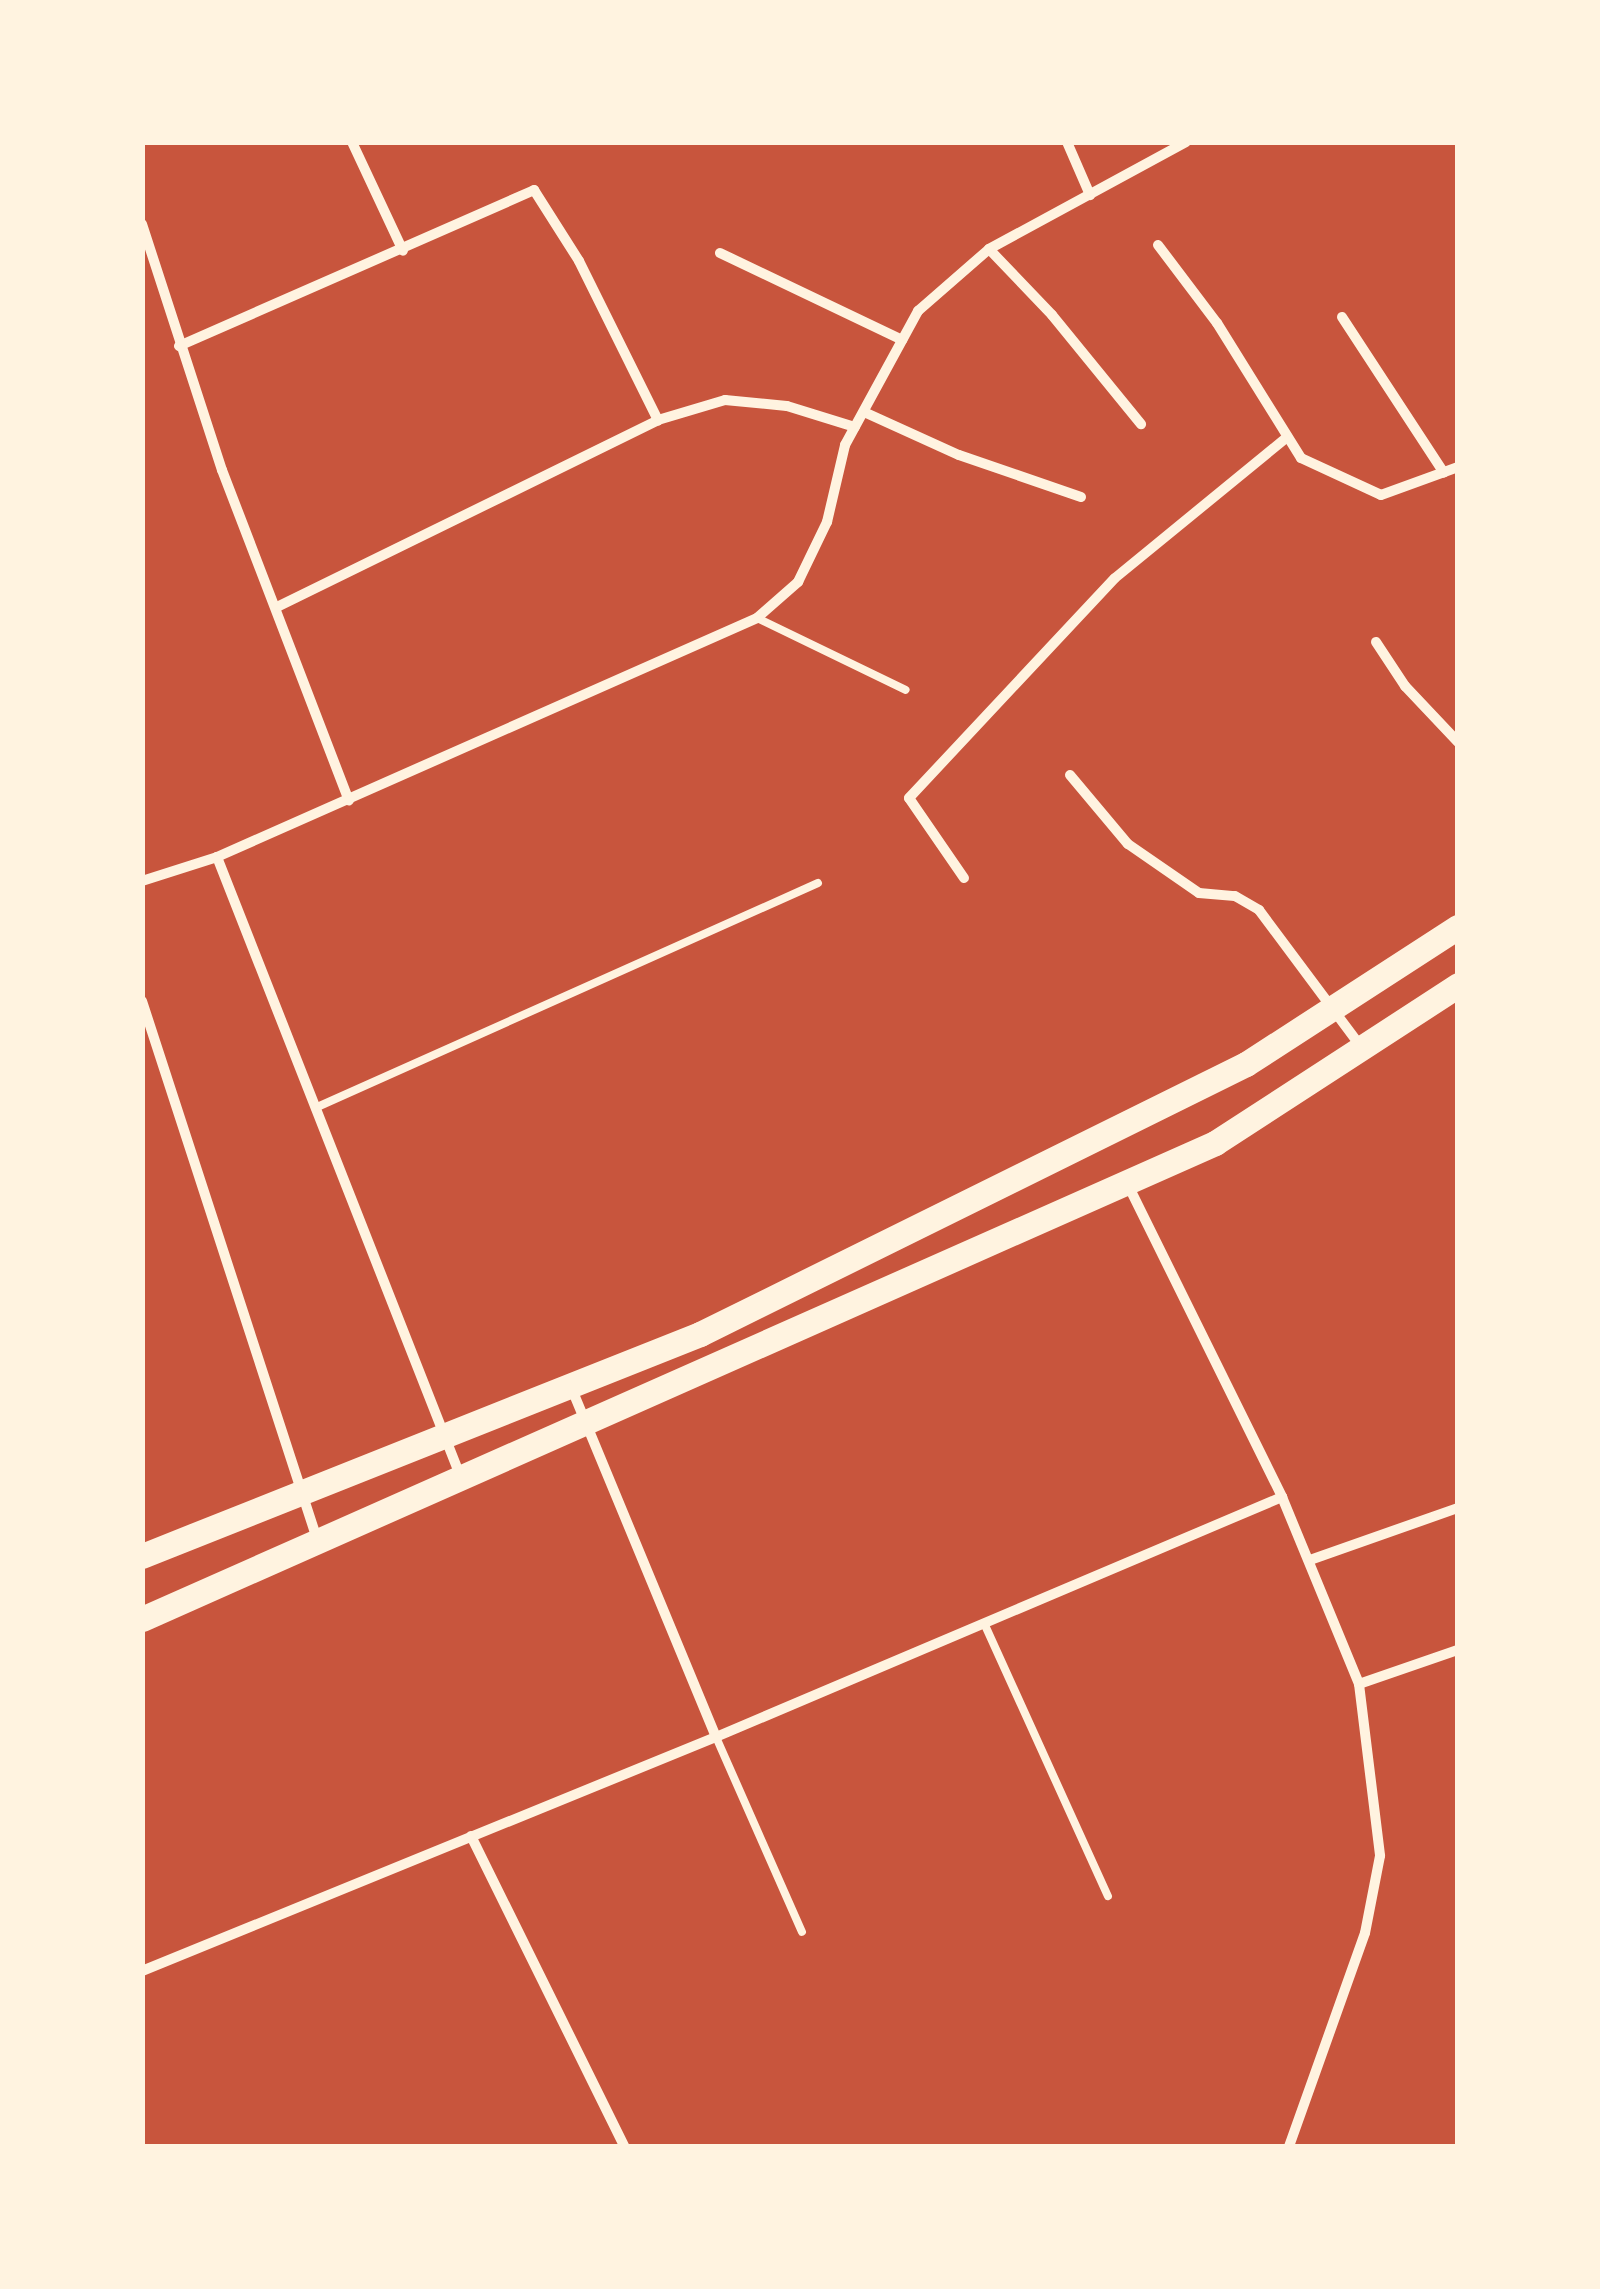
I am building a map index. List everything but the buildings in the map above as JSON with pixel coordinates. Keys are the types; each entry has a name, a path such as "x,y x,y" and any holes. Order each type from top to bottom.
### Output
{"main road":[{"path":"142,1556 700,1334 1193,1090 1336,1007 1458,927"},
{"path":"142,1619 1215,1144 1458,985"}],"street":[{"path":"352,142 402,251"},
{"path":"1067,142 1090,195"},
{"path":"142,881 217,857 757,618 798,582 827,522 855,428 918,311 989,249 1186,142"},
{"path":"180,346 534,190 579,261 658,420"},
{"path":"142,224 180,346 348,800"},
{"path":"1158,246 1217,323 1301,458 1381,495 1458,467"},
{"path":"989,249 1052,315 1141,424"},
{"path":"720,253 902,340"},
{"path":"1342,318 1444,473"},
{"path":"279,606 658,420 725,400 787,406 855,428"},
{"path":"864,412 959,456 1081,497"},
{"path":"964,878 909,798 1116,578 1287,437"},
{"path":"1376,642 1405,686 1458,742"},
{"path":"1070,775 1128,844 1200,894 1235,896 1260,910 1336,1007 1362,1050"},
{"path":"217,857 461,1478"},
{"path":"142,1000 318,1542"},
{"path":"142,1054 156,1049"},
{"path":"1128,1184 1282,1497 1359,1684 1380,1856 1365,1933 1289,2146"},
{"path":"571,1386 583,1424 716,1736"},
{"path":"142,1971 716,1736 1282,1497"},
{"path":"1310,1560 1458,1508"},
{"path":"1359,1684 1458,1650"},
{"path":"472,1836 624,2146"}],"lane":[{"path":"757,618 906,690"},
{"path":"315,1108 818,883"},
{"path":"984,1623 1108,1896"},
{"path":"716,1736 802,1932"}]}
